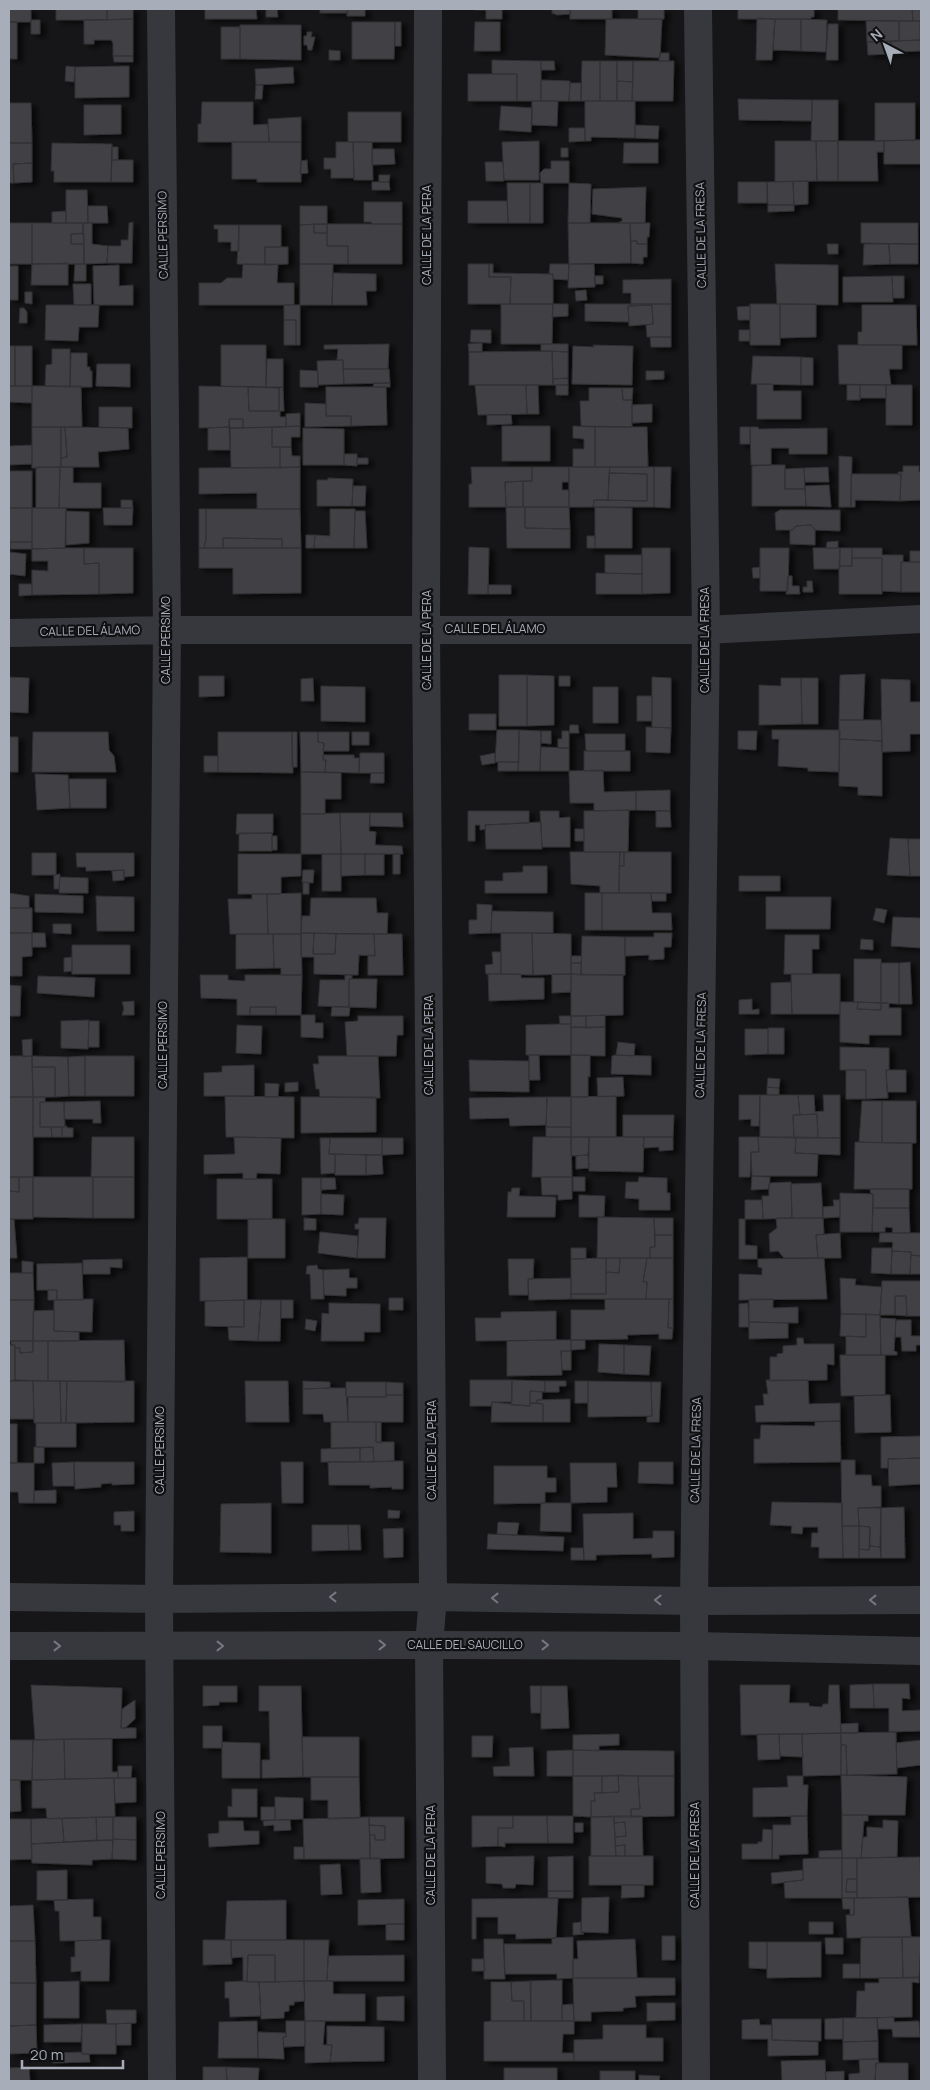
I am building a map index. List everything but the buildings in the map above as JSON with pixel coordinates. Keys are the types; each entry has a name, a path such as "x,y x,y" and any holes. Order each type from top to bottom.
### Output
{"street":[{"name":"CALLE PERSIMO","path":"161,9 167,630 159,1599 162,2081"},
{"name":"CALLE DE LA PERA","path":"428,9 426,629 432,1597 430,1645 432,2081"},
{"name":"CALLE DE LA FRESA","path":"696,2081 694,1601 706,630 698,9"},
{"name":"CALLE DEL ÁLAMO","path":"9,633 167,630 706,630 921,619"},
{"path":"9,1597 159,1599 432,1597 694,1601 921,1600"},
{"name":"CALLE DEL SAUCILLO","path":"9,1646 694,1646 921,1651"}]}
